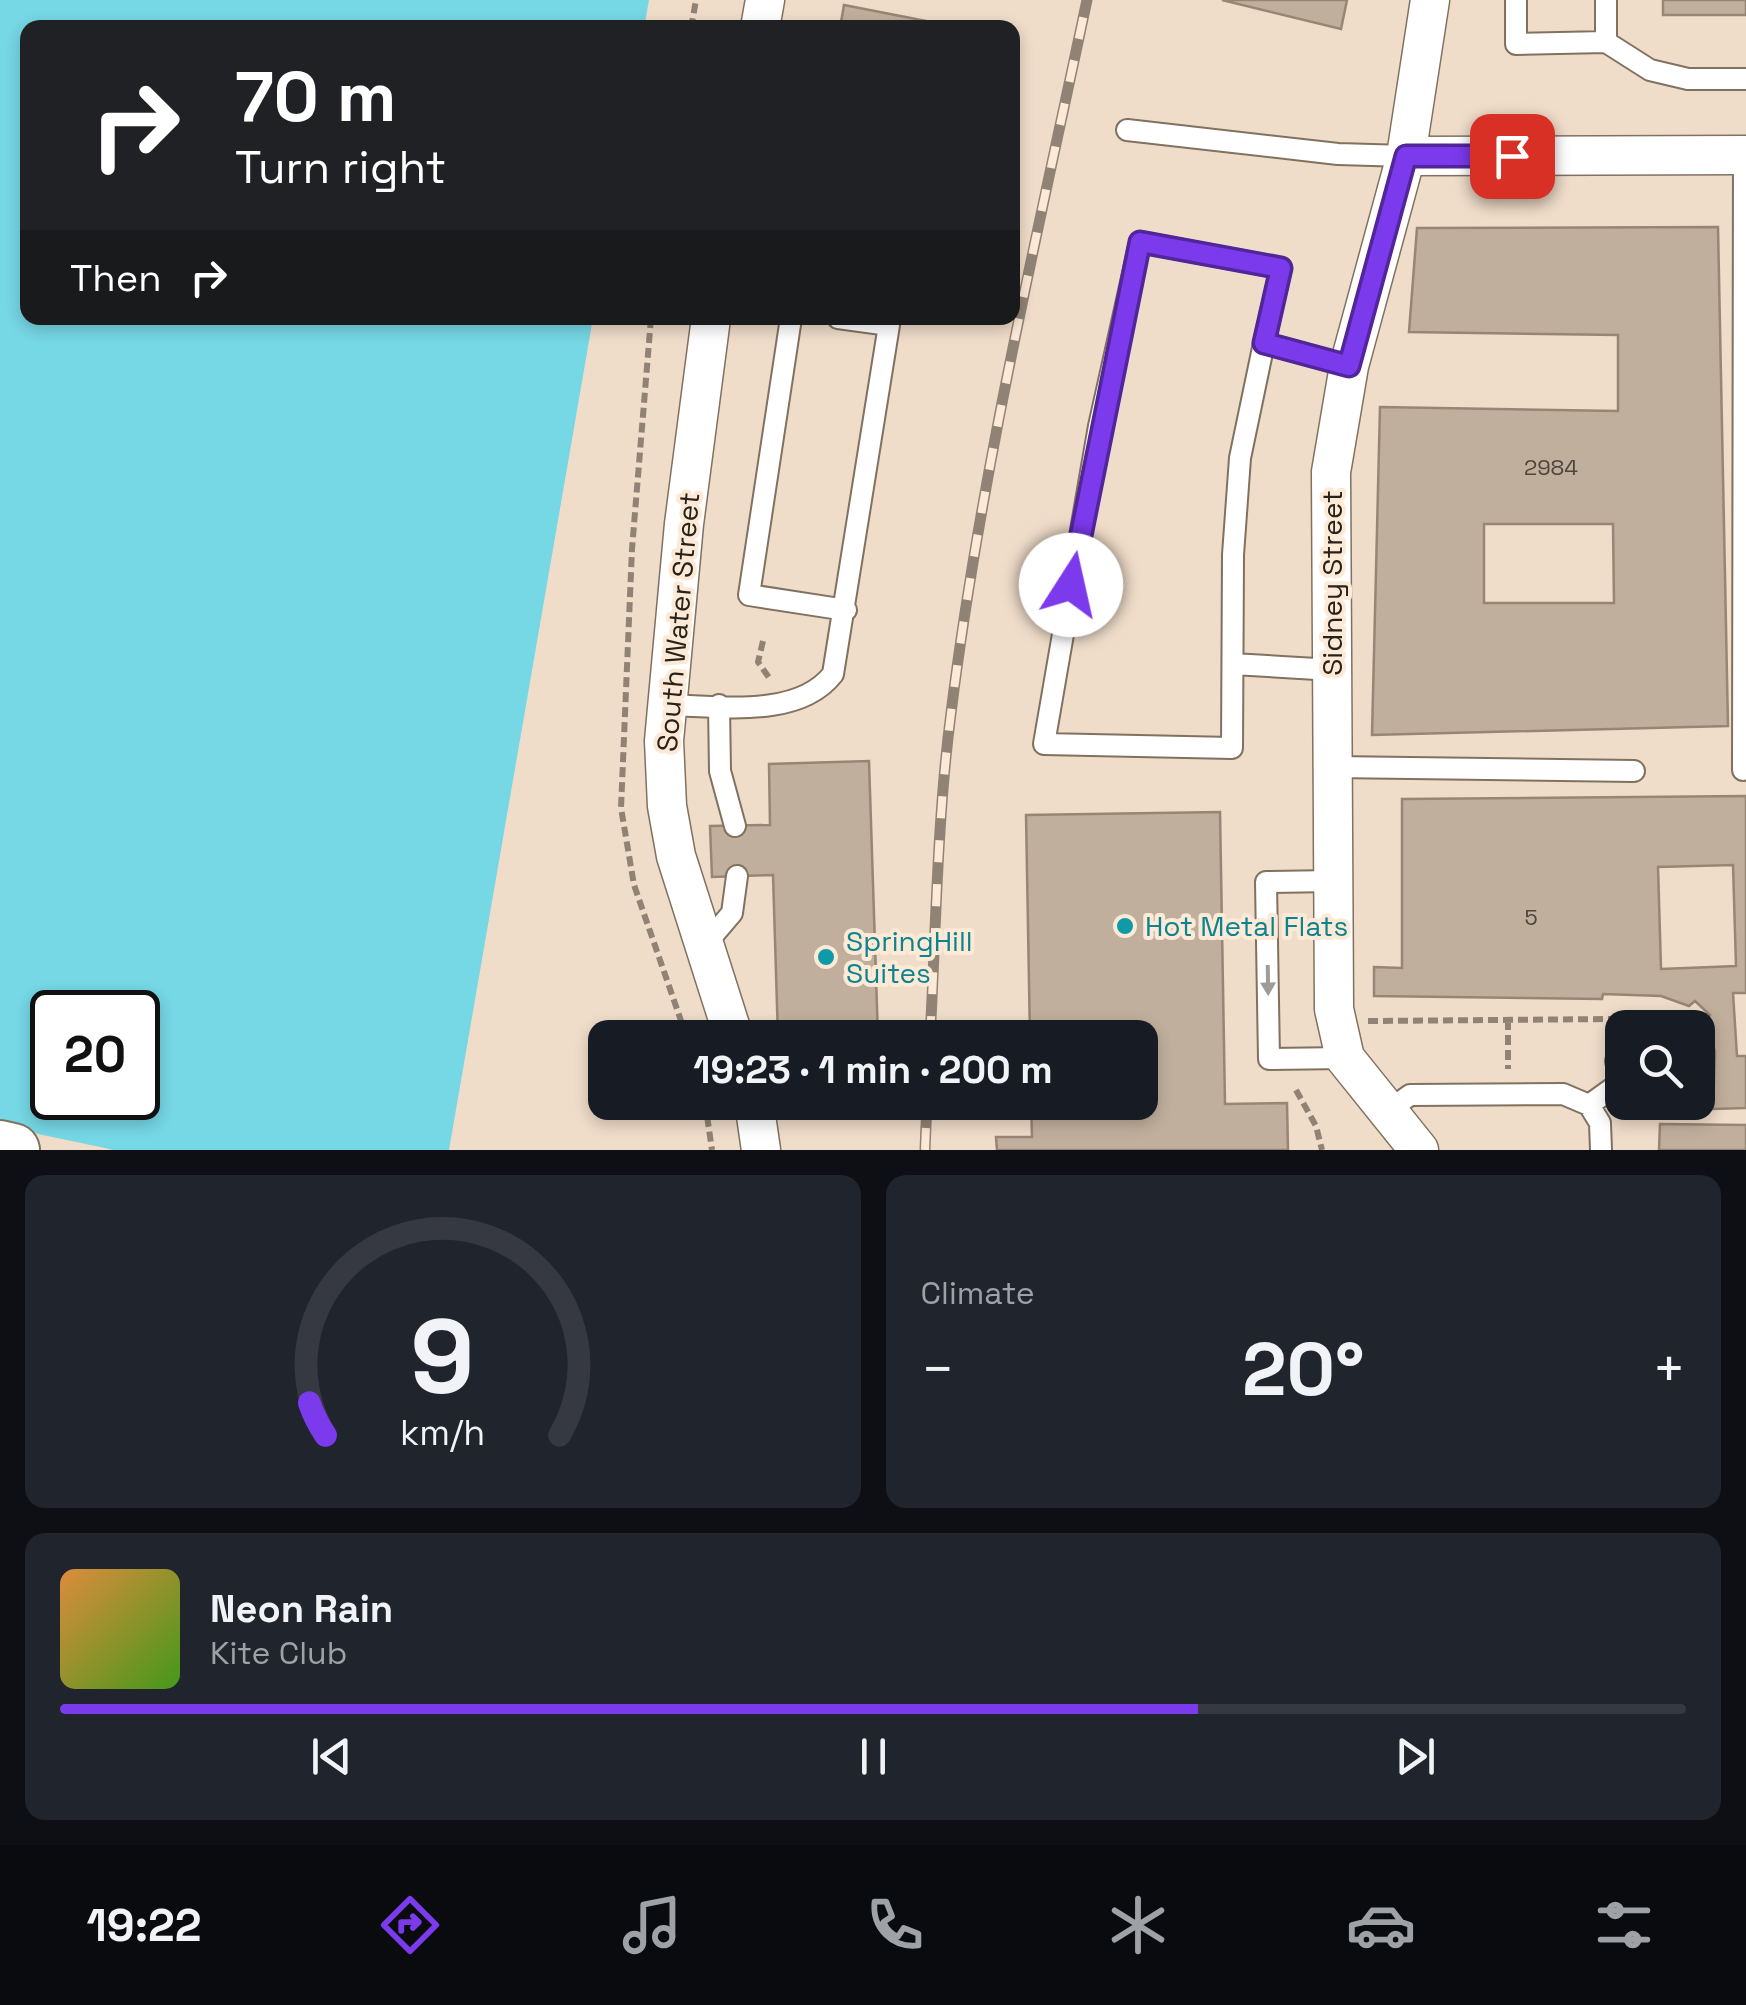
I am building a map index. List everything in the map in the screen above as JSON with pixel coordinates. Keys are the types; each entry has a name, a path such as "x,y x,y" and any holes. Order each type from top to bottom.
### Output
{"main road":[{"path":"0,1147 13,1150"}],"street":[{"name":"Sidney Street","path":"1418,1150 1346,1058 1334,1010 1332,472 1349,366 1406,156 1430,0"},
{"path":"1406,156 1745,156"},
{"name":"South Water Street","path":"710,325 666,704 667,806 676,856 728,1020"},
{"path":"757,1120 761,1150"}],"lane":[{"path":"1516,0 1516,44 1606,42 1650,70 1688,79 1746,78"},
{"path":"1606,0 1606,42"},
{"path":"1126,130 1338,154 1406,156"},
{"path":"1743,770 1745,156"},
{"path":"1140,242 1281,268 1264,343 1240,458 1232,748 1044,744 1099,426 1140,242"},
{"path":"790,325 749,595 846,610"},
{"path":"666,704 800,701 821,690 833,674 890,326 884,325"},
{"path":"1264,343 1349,366"},
{"path":"1232,664 1332,670"},
{"path":"719,704 720,771 735,826"},
{"path":"1333,767 1634,771"},
{"path":"703,946 732,913 737,876"},
{"path":"1334,881 1266,882 1269,1059 1346,1058"},
{"path":"1388,1111 1410,1095 1563,1094 1589,1105 1600,1123 1601,1150"},
{"path":"1589,1105 1605,1094"}],"path":[{"path":"763,641 758,662 770,679"},
{"path":"1367,1021 1605,1019"},
{"path":"1508,1020 1508,1070"},
{"path":"1296,1090 1316,1126 1322,1150"},
{"path":"708,1120 712,1150"}],"water":[{"path":"0,0 649,0 645,20 20,20 20,325 592,325 449,1150 0,1150"}],"pier":[{"path":"0,1126 105,1148 113,1150 0,1150"}],"building":[{"path":"1222,0 1347,0 1341,29"},
{"path":"1663,0 1746,0 1746,15 1663,15"},
{"path":"844,5 921,20 841,20"},
{"path":"1718,227 1728,726 1372,735 1380,407 1618,411 1618,335 1409,332 1417,228","holes":["1484,524 1613,524 1614,603 1484,603"]},
{"name":"SpringHill Suites","path":"869,761 877,1020 777,1020 773,875 712,877 710,826 770,825 769,764"},
{"path":"1746,796 1746,993 1733,993 1737,1056 1746,1056 1746,1108 1715,1109 1715,1010 1705,1010 1695,1001 1689,1006 1661,996 1603,994 1602,999 1374,996 1374,967 1402,968 1402,799","holes":["1733,865 1736,966 1661,969 1658,867"]},
{"name":"Hot Metal Flats","path":"1220,812 1225,1104 1287,1103 1288,1150 997,1150 996,1137 1032,1137 1032,1120 1158,1120 1158,1020 1030,1020 1026,815"},
{"path":"1660,1124 1746,1125 1746,1150 1659,1150"}],"railway":[{"path":"1020,317 1087,0"},
{"path":"931,1020 951,713 978,534 1018,325"},
{"path":"925,1150 926,1120"}],"place":[{"name":"Hot Metal Flats","path":"1125,926"},
{"name":"SpringHill Suites","path":"826,957"}],"route":[{"path":"1071,585 1099,426 1140,242 1281,268 1264,343 1349,366 1406,156 1512,156"}]}
